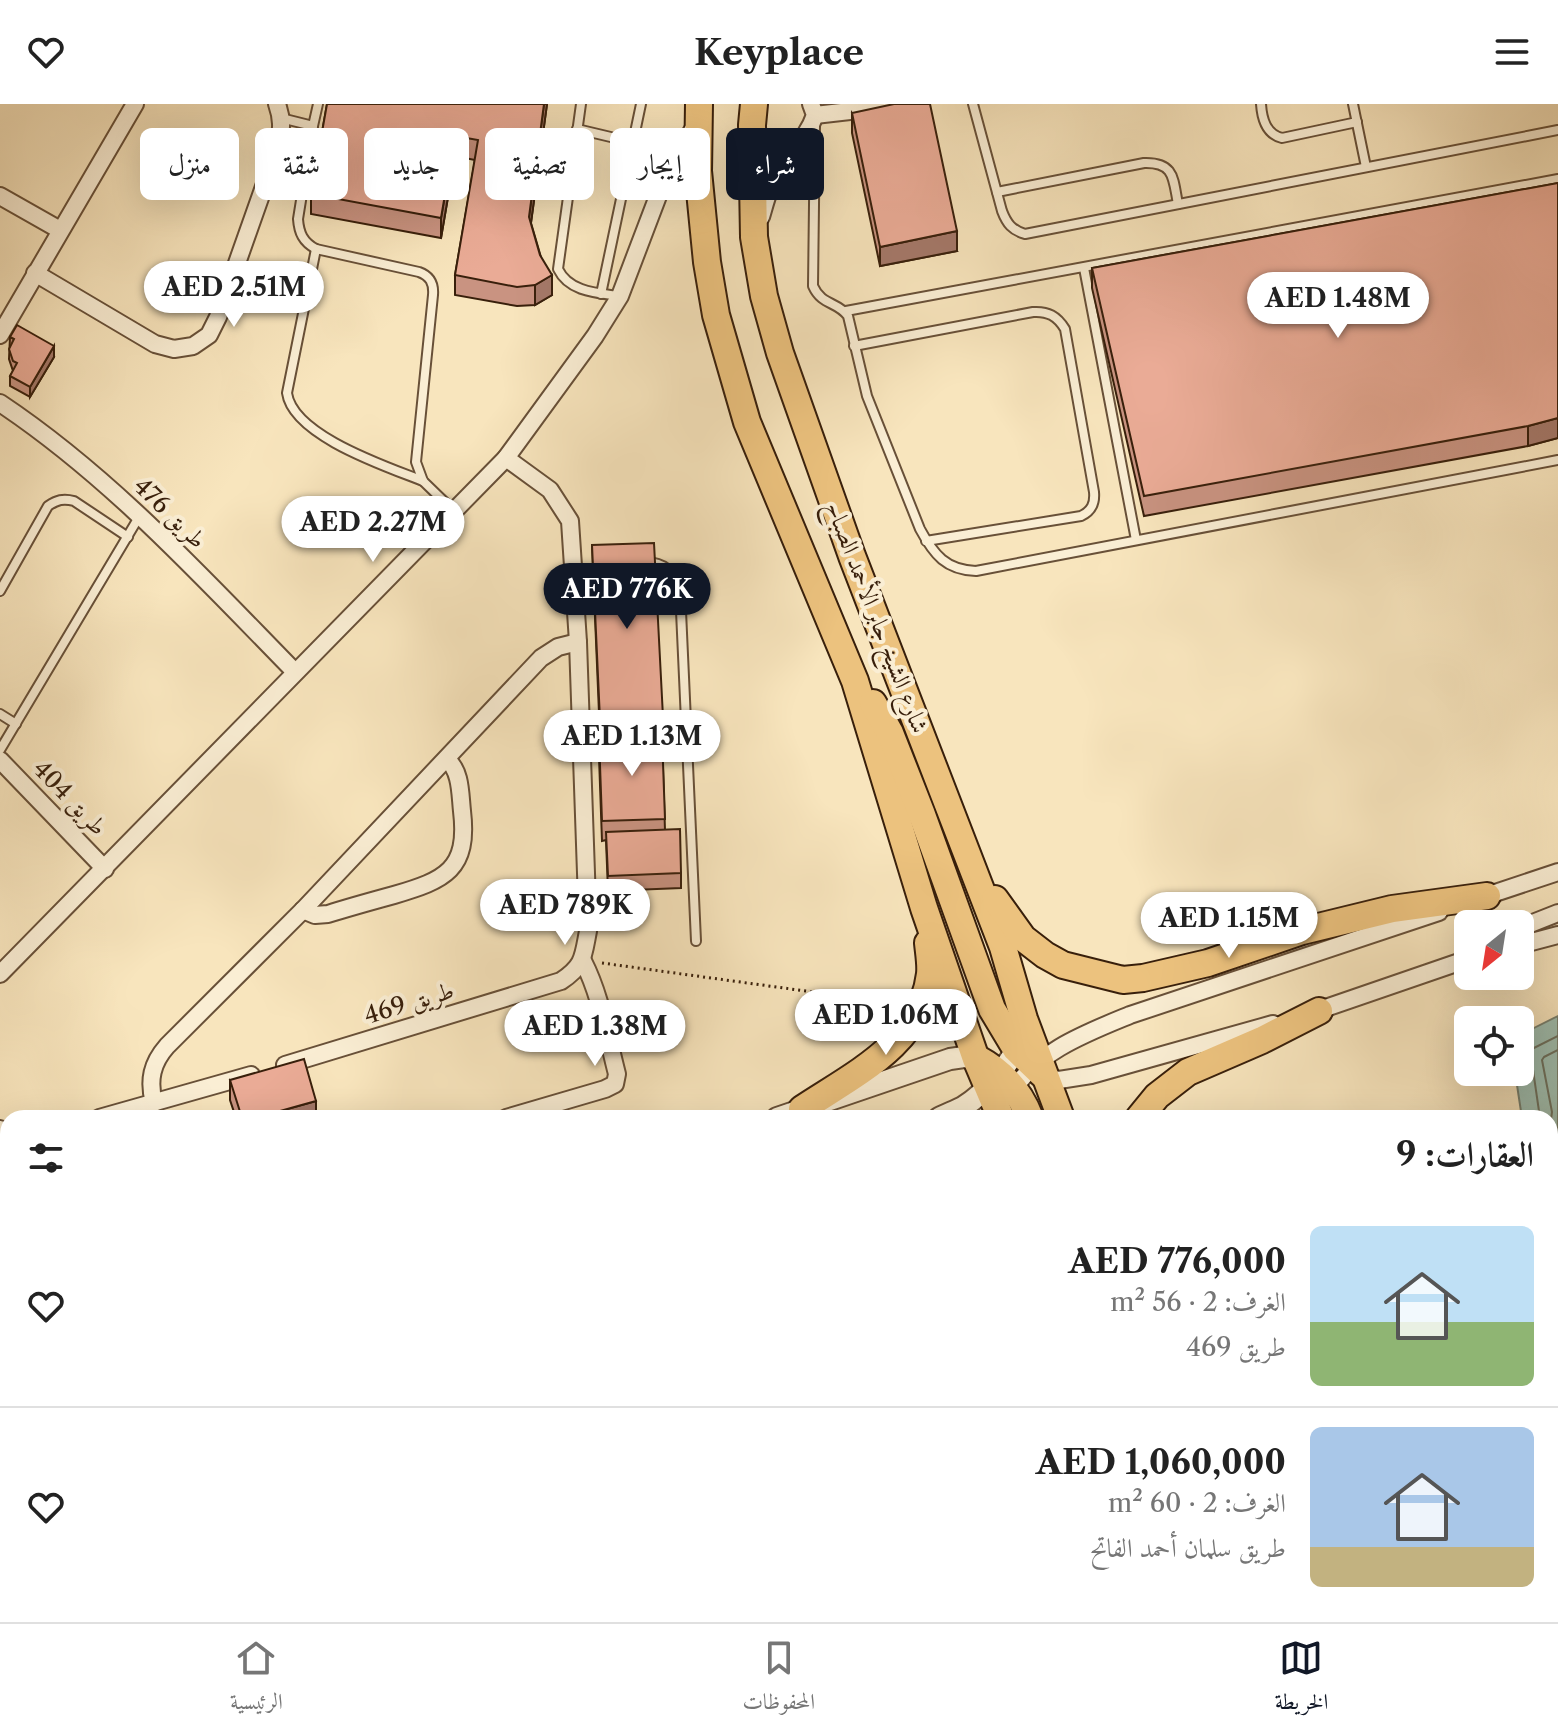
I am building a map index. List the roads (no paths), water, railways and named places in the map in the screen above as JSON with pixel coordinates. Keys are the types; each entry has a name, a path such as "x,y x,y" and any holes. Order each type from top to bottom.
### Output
{"main road":[{"name":"شارع الشيخ جابر الأحمد الصباح","path":"754,104 754,237 764,296 780,353 852,556 1003,947 1034,1064 1057,1110"},
{"name":"شارع الشيخ جابر الأحمد الصباح","path":"698,113 698,171 707,262 716,315 747,422 855,681 924,908 976,1059 1000,1082 1001,1110"},
{"path":"855,681 881,714 890,733 992,1009 999,1023 1034,1064"},
{"path":"974,871 1023,938 1045,955 1063,965 1123,980 1195,966 1302,931 1392,909 1487,896"},
{"path":"802,1109 892,1047 918,1013 930,971 924,908"},
{"path":"1146,1110 1157,1096 1188,1072 1319,1011"},
{"path":"1000,1082 1023,1110"}],"street":[{"path":"0,335 134,104"},
{"path":"754,237 773,179 804,139 813,110 911,104"},
{"path":"35,273 155,344 174,349 193,346 209,335 218,317 279,144 282,131 279,111"},
{"path":"0,196 60,230"},
{"path":"0,974 506,458 595,336 620,296 656,200"},
{"name":"طريق 476","path":"0,403 34,426 140,515 295,672"},
{"path":"506,458 550,490 570,521 579,564 578,642 588,931 583,961 602,1012 617,1074 615,1084 605,1089 533,1110"},
{"path":"146,1109 152,1072 160,1054 303,910 541,658 558,647 578,642"},
{"path":"303,910 315,915 328,914 425,886 450,870 460,853 464,834 458,777 447,759"},
{"name":"طريق 404","path":"0,760 105,869"},
{"path":"956,1110 1075,1039 1130,1015 1558,872"},
{"path":"1534,922 1558,913"},
{"path":"1534,941 1558,935"},
{"name":"طريق 469","path":"146,1109 561,981 583,961"},
{"path":"1034,1064 1059,1080 1091,1075 1319,1011 1454,963"},
{"path":"802,1109 950,1059 976,1059"}],"lane":[{"path":"318,104 298,219 302,237 316,249 419,272 432,283 416,462 423,481"},
{"path":"577,128 581,104"},
{"path":"636,128 641,104"},
{"path":"973,104 1006,224 1025,234 1558,130"},
{"path":"1261,104 1268,131 1282,138 1357,122"},
{"path":"1353,104 1366,167"},
{"path":"813,110 813,286 820,299 846,311 851,320 854,346 867,396 920,529 943,561 959,570 976,571 1558,460"},
{"path":"279,111 313,126"},
{"path":"997,192 1154,163 1164,165 1171,172 1178,204"},
{"path":"846,311 1558,179"},
{"path":"569,200 558,269 563,280 577,288 620,296"},
{"path":"601,294 621,200"},
{"path":"316,249 287,393 288,403 295,413 323,436 361,456 423,481 454,511"},
{"path":"1084,268 1136,540"},
{"path":"854,346 1033,312 1055,317 1065,329 1095,498 1091,509 1075,517 926,541"},
{"path":"0,591 48,506 56,501 74,501 128,537"},
{"path":"0,750 140,515"},
{"path":"632,562 654,562 666,566 680,589 696,941"},
{"path":"0,714 16,724"}],"water":[{"path":"1558,1016 1558,1110 1521,1110 1517,1086 1534,1086 1534,1028"}]}
